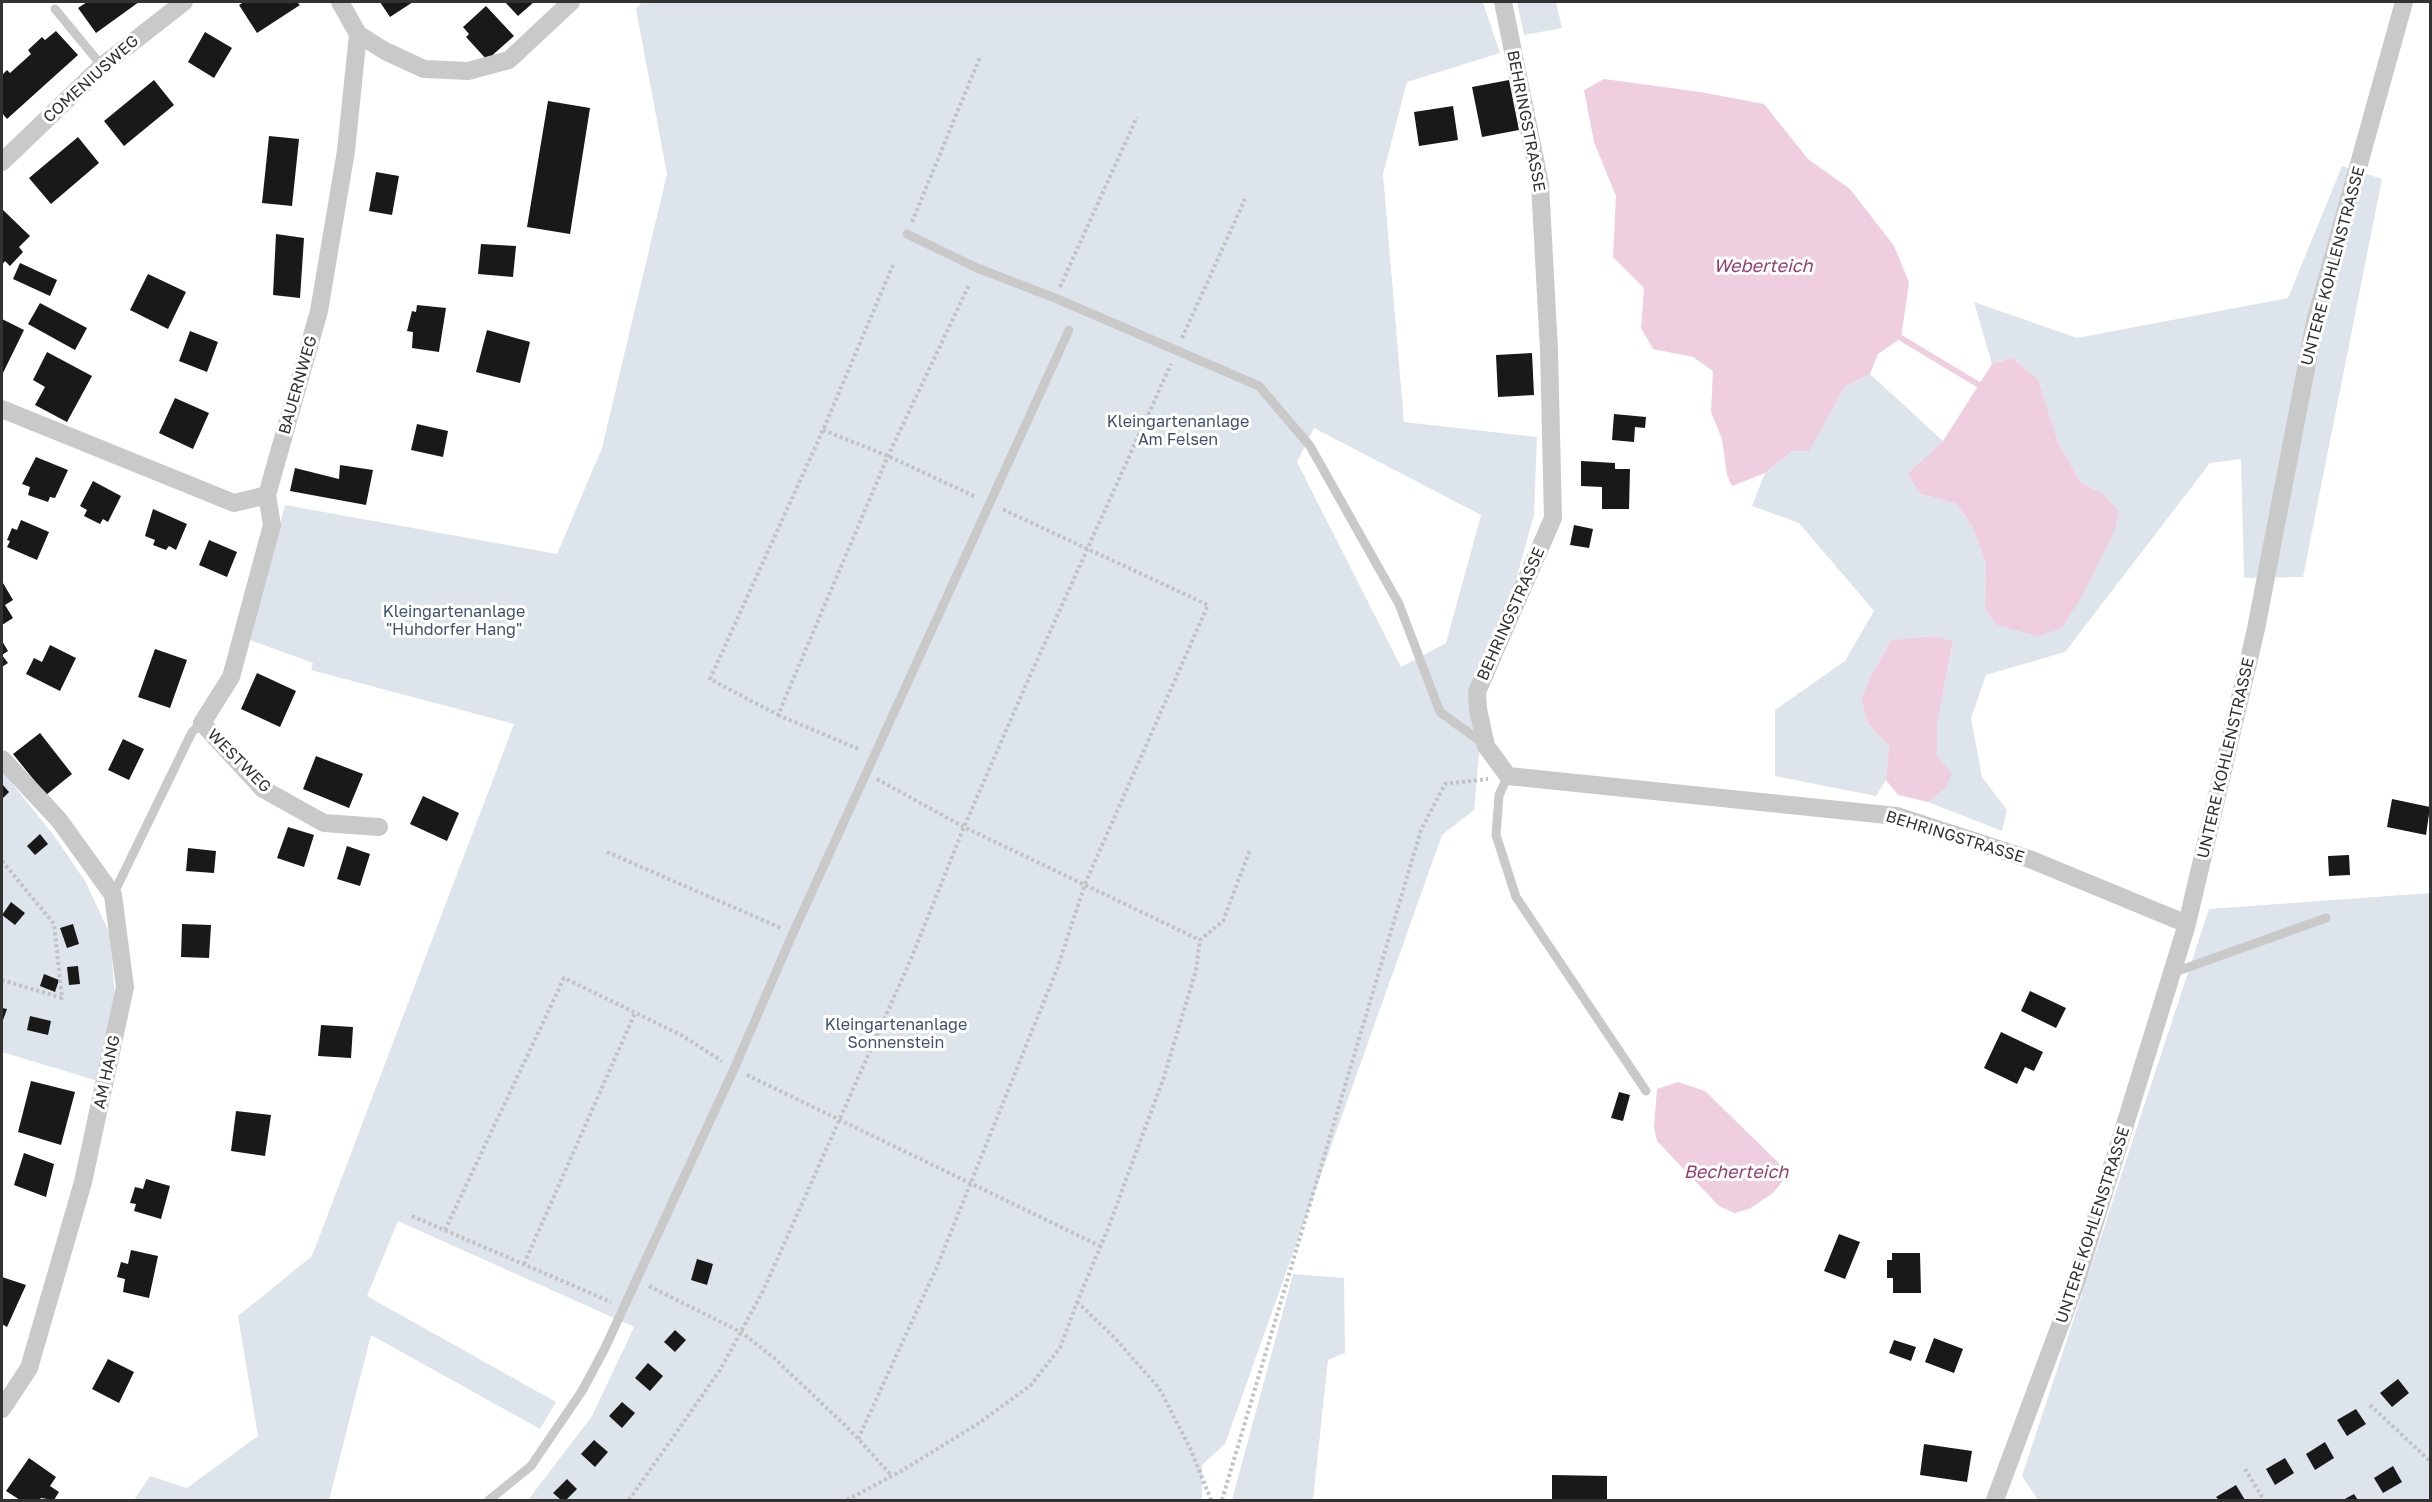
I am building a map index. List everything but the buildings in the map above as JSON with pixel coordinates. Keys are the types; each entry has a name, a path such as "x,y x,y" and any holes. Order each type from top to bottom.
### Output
{"street":[{"name":"COMENIUSWEG","path":"2,162 102,66 184,2"},
{"path":"340,2 358,34 385,51 424,69 468,71 509,60 571,2"},
{"name":"BEHRINGSTRASSE","path":"1503,2 1540,184 1549,350 1553,518 1477,692 1478,709 1486,746 1508,777 1897,816 2032,860 2187,924"},
{"name":"UNTERE KOHLENSTRASSE","path":"1995,1500 2077,1280 2187,924 2256,629 2315,322 2404,2"},
{"name":"BAUERNWEG","path":"197,728 231,677 272,525 267,495 319,311 346,151 358,34"},
{"path":"2,409 234,503 267,495"},
{"name":"WESTWEG","path":"197,728 263,789 324,823 379,827"},
{"name":"AM HANG","path":"2,759 59,820 113,896 125,987 83,1182 29,1368 2,1409"}],"lane":[{"path":"55,9 102,66"},
{"path":"907,234 977,268 1055,298 1259,386 1310,446 1399,604 1440,712 1486,746"},
{"path":"489,1500 531,1466 582,1391 734,1069 793,933 1069,330"},
{"name":"BAUERNWEG","path":"113,896 197,728"},
{"path":"1508,777 1499,795 1496,835 1516,897 1646,1091"},
{"path":"2172,973 2326,918"}],"path":[{"path":"907,234 980,57"},
{"path":"1055,298 1137,117"},
{"path":"629,1500 720,1370 763,1291 911,959 964,827 1245,199"},
{"path":"875,756 778,715 710,679 823,430 893,265"},
{"path":"778,715 888,456 969,285"},
{"path":"823,430 888,456 1208,605 1086,884 1057,969 936,1269 858,1439"},
{"path":"866,773 964,827 1200,940"},
{"path":"1222,1500 1421,830 1445,784 1508,777"},
{"path":"847,1500 892,1476 976,1425 1030,1386 1060,1348 1107,1231 1164,1077 1196,970 1200,940 1223,921 1250,850"},
{"path":"607,852 793,933"},
{"path":"2,861 54,924 62,998 2,980"},
{"path":"445,1230 564,978 681,1035 734,1069 1100,1246"},
{"path":"524,1264 635,1013"},
{"path":"412,1216 623,1307"},
{"path":"635,1279 741,1332 774,1358 858,1439 892,1476"},
{"path":"1077,1302 1115,1338 1159,1388 1190,1448 1211,1500"},
{"path":"2370,1405 2430,1461"},
{"path":"2245,1469 2264,1500"}],"green space":[{"path":"642,2 1483,2 1500,53 1407,82 1383,174 1404,422 1537,437 1534,515 1485,691 1474,810 1442,835 1225,1444 1202,1465 1202,1500 528,1500 592,1416 634,1327 398,1221 367,1296 556,1402 540,1429 371,1335 329,1500 134,1500 150,1476 187,1488 258,1436 238,1316 312,1256 514,724 311,670 313,663 250,640 285,505 557,554 602,448 667,174 636,9","holes":["1314,428 1481,515 1446,643 1401,667 1297,462"]},
{"path":"1517,2 1556,2 1562,28 1524,35"},
{"path":"2342,166 2382,179 2303,577 2244,578 2241,459 2210,463 2065,652 1986,675 1971,718 1982,777 2007,810 2002,831 1928,802 1945,789 1937,757 1937,723 1953,642 1933,636 1891,640 1861,699 1868,724 1889,746 1886,780 1876,796 1775,776 1775,710 1845,661 1874,611 1799,523 1752,506 1765,473 1792,451 1829,413 1845,386 1870,374 1943,441 1907,474 1921,494 1957,504 1973,528 1986,564 1985,609 2102,493 2081,483 2058,442 2038,379 2012,358 1992,364 1974,302 2077,338 2288,298"},
{"path":"2,771 55,837 85,881 110,934 115,998 98,1081 2,1052"},
{"path":"2430,893 2430,1500 2038,1500 2022,1476 2209,909"},
{"path":"1293,1274 1344,1278 1345,1353 1328,1360 1313,1500 1232,1500"}],"water":[{"name":"Weberteich","path":"1604,79 1700,92 1764,104 1808,159 1850,189 1894,246 1909,282 1901,338 1878,354 1870,374 1845,386 1809,451 1792,451 1765,473 1732,486 1727,475 1722,439 1711,412 1713,371 1693,357 1653,349 1641,328 1644,288 1613,257 1616,196 1594,142 1584,90"},
{"path":"2012,358 2038,379 2058,442 2081,483 2102,493 2119,512 2114,532 2083,594 2062,628 2038,636 1997,625 1985,609 1986,564 1973,528 1957,504 1921,494 1907,474 1943,441 1992,364"},
{"path":"1933,636 1953,641 1937,724 1937,757 1952,773 1945,789 1928,802 1898,795 1886,780 1889,746 1868,724 1861,699 1891,640"},
{"name":"Becherteich","path":"1678,1082 1705,1091 1789,1173 1773,1193 1749,1209 1734,1213 1719,1206 1657,1141 1654,1128 1657,1089"}],"waterway":[{"path":"1901,338 1979,385"}],"park label":[{"name":"Kleingartenanlage Am Felsen","path":"1178,431"},
{"name":"Kleingartenanlage \"Huhdorfer Hang\"","path":"454,621"},
{"name":"Kleingartenanlage Sonnenstein","path":"896,1034"}]}
